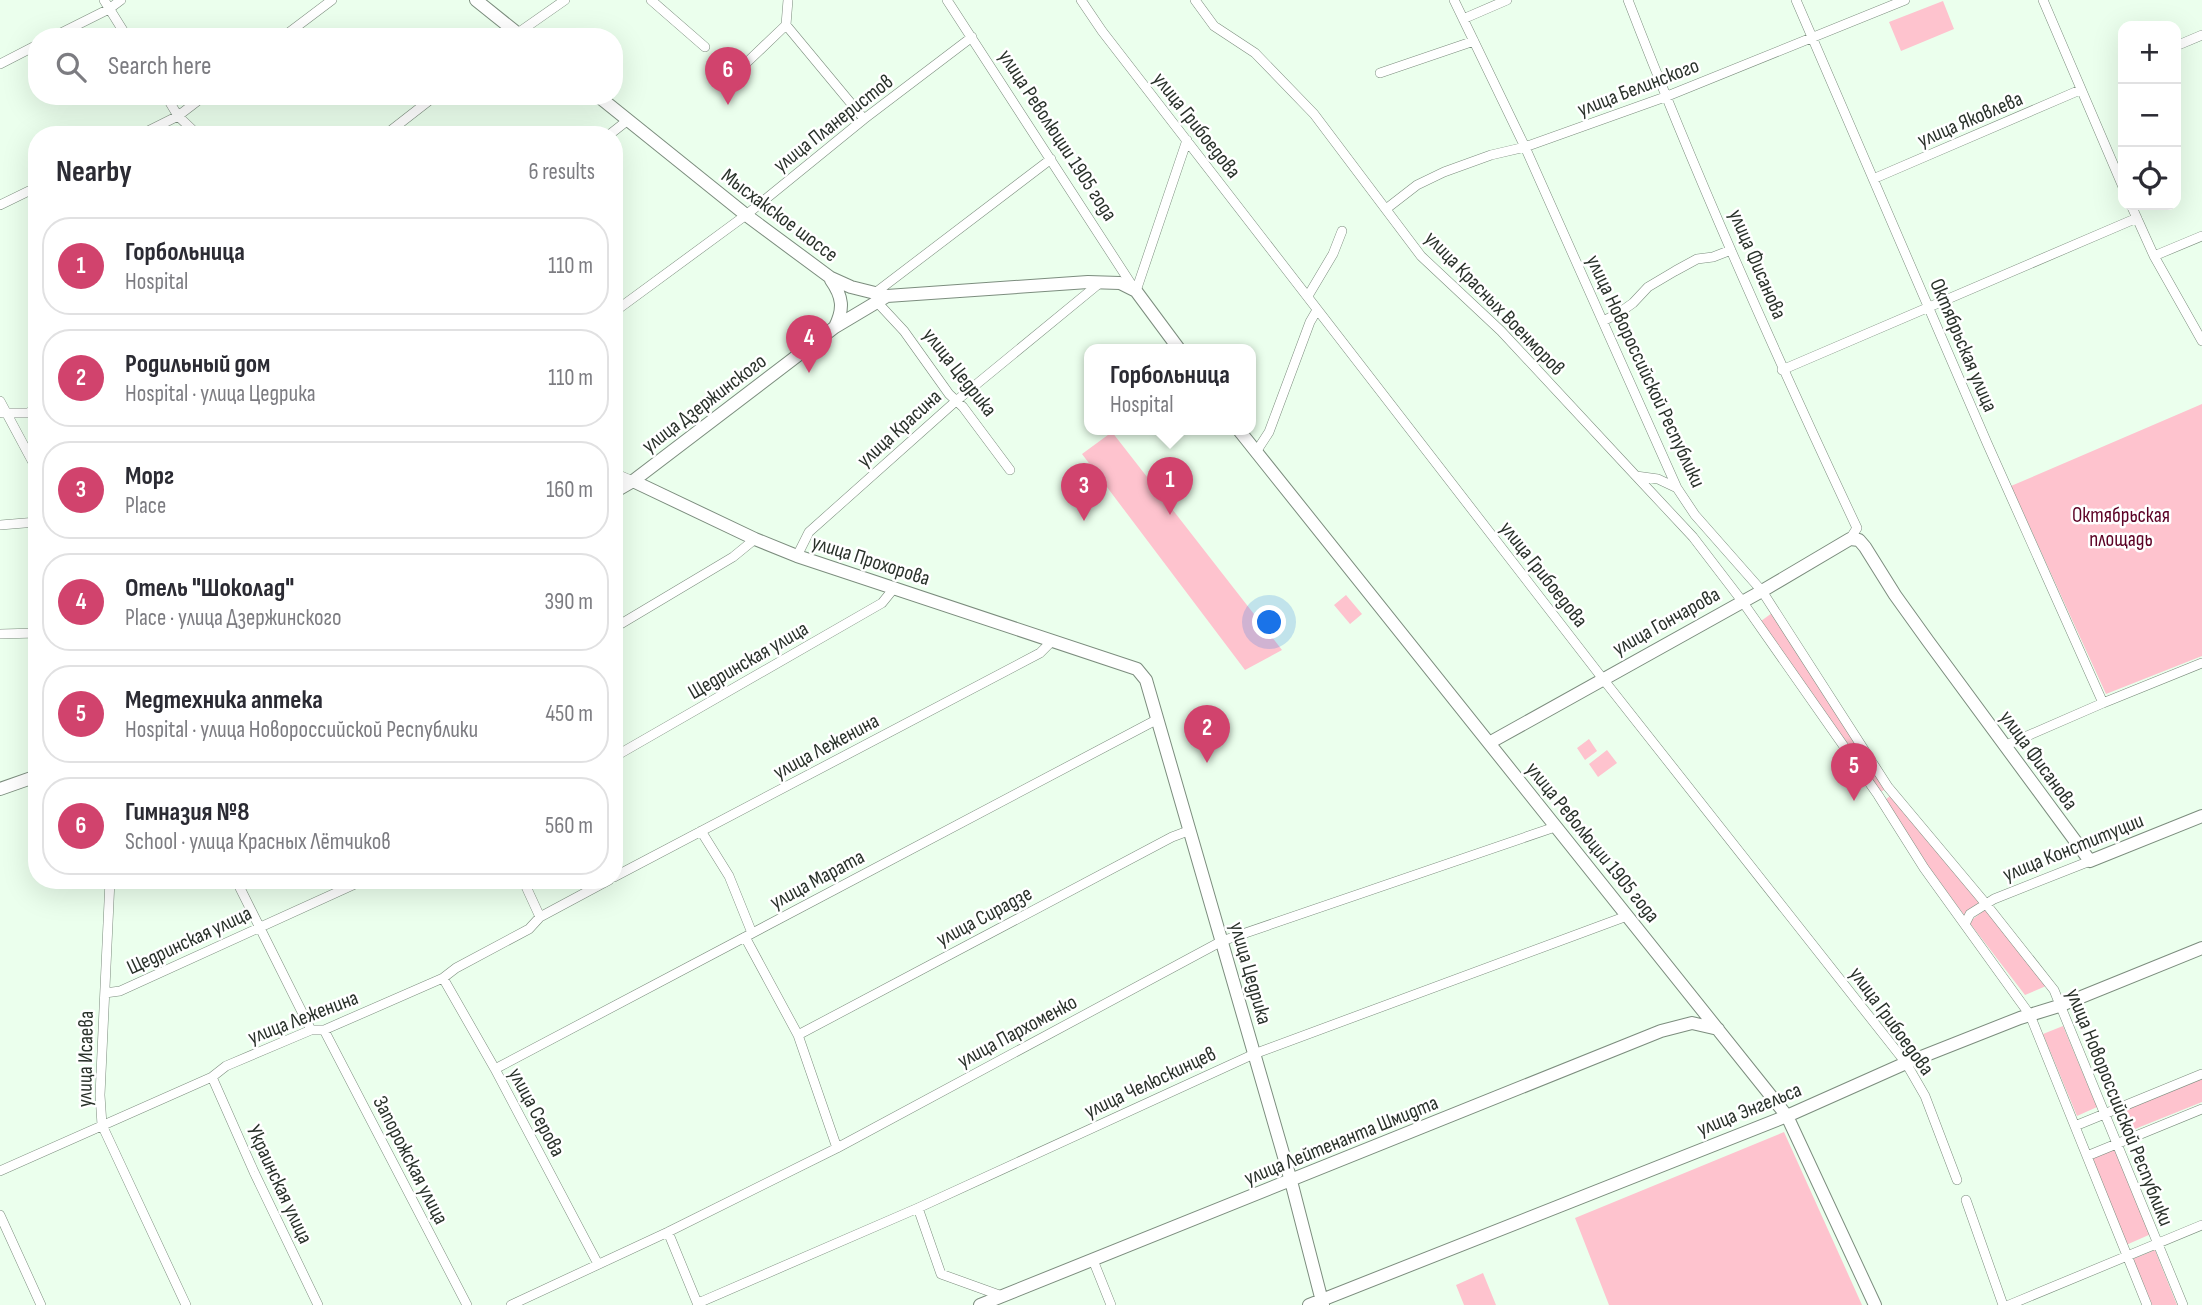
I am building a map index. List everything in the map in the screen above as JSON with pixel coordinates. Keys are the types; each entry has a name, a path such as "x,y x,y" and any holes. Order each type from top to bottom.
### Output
{"street":[{"path":"68,28 107,4 121,0"},
{"path":"295,28 332,0"},
{"path":"476,0 509,28"},
{"path":"528,28 565,0"},
{"path":"651,0 705,47"},
{"path":"740,69 786,25 788,0"},
{"name":"улица Революции 1905 года","path":"947,0 1119,268 1175,344"},
{"name":"улица Грибоедова","path":"1081,0 1102,31 1603,679 1906,1063 1925,1097 1957,1180"},
{"name":"улица Красных Военморов","path":"1195,0 1214,26 1255,53 1314,114 1421,256 1501,331 1693,537 1742,601"},
{"name":"улица Новороссийской Республики","path":"1454,0 1525,147 1678,488 1695,515 1762,591 1888,787 2054,990 2183,1305"},
{"path":"1463,19 1507,0"},
{"name":"улица Фисанова","path":"1628,0 1665,97 1782,370 1859,539 1895,595 2090,861"},
{"name":"Октябрьская улица","path":"1796,0 2102,703"},
{"name":"улица Белинского","path":"1386,209 1426,180 1491,155 1525,147 1665,97 1905,0"},
{"path":"2043,0 2118,176"},
{"path":"107,4 122,28"},
{"path":"786,25 864,119"},
{"path":"2181,44 2202,35"},
{"name":"улица Планеристов","path":"623,305 746,215 864,119 972,37"},
{"path":"1380,73 1474,41"},
{"path":"0,64 28,50"},
{"name":"улица Яковлева","path":"1873,179 2080,90"},
{"path":"171,105 189,126"},
{"path":"158,126 192,105"},
{"path":"397,126 423,105"},
{"name":"Мысхакское шоссе","path":"609,105 746,215 831,278 880,297 1101,282 1120,283 1134,290"},
{"path":"621,126 628,120"},
{"path":"1134,290 1187,139"},
{"name":"улица Дзержинского","path":"623,487 835,327 880,297 1051,159"},
{"path":"0,205 28,191"},
{"path":"2133,210 2154,256 2202,341"},
{"path":"1782,370 2137,218"},
{"path":"1308,296 1333,254 1342,231"},
{"path":"2154,256 2202,236"},
{"path":"1603,321 1626,308 1648,287 1675,271 1697,259 1713,257 1731,250"},
{"path":"1119,268 1125,273 1133,274 1143,268"},
{"path":"831,278 839,290 842,306 835,327"},
{"name":"улица Красина","path":"797,556 809,532 956,401 1101,282"},
{"name":"улица Цедрика","path":"880,297 949,394 1010,470"},
{"path":"1256,452 1269,432 1310,322 1317,310"},
{"path":"0,401 3,413 28,455"},
{"path":"3,413 28,413"},
{"name":"улица Революции 1905 года","path":"1243,435 1787,1116 1875,1305"},
{"path":"663,458 653,481 668,498"},
{"path":"1636,476 1658,479 1678,488"},
{"name":"улица Прохорова","path":"623,477 797,556 1124,663"},
{"path":"0,525 28,523"},
{"path":"623,623 733,557 755,539"},
{"name":"улица Гончарова","path":"1489,743 1742,601 1859,539"},
{"name":"Щедринская улица","path":"623,752 882,603 895,587"},
{"path":"1742,601 1878,795 1924,868 2030,1014 2147,1305"},
{"path":"0,634 28,633"},
{"name":"улица Леженина","path":"623,872 1040,653 1052,641"},
{"name":"улица Цедрика","path":"1124,663 1137,669 1146,680 1291,1181 1318,1303"},
{"path":"2004,746 2202,663"},
{"name":"улица Марата","path":"495,1069 1156,720"},
{"path":"0,789 28,779"},
{"name":"улица Конституции","path":"1965,924 1970,914 1986,904 2202,816"},
{"name":"улица Пархоменко","path":"511,1305 837,1148 1222,941 1555,827"},
{"path":"701,831 729,876 749,935 798,1035 837,1148"},
{"name":"улица Сирадзе","path":"798,1035 1188,831"},
{"name":"улица Исаева","path":"110,889 100,1095 102,1125 186,1305"},
{"path":"240,889 311,1030"},
{"name":"Щедринская улица","path":"104,993 120,991 344,889"},
{"path":"527,889 540,917"},
{"name":"улица Леженина","path":"0,1171 212,1077 226,1066 311,1030 324,1030 443,978 456,968 529,929 540,917 592,889"},
{"name":"улица Челюскинцев","path":"697,1304 918,1209 1254,1054 1627,916"},
{"name":"улица Энгельса","path":"1318,1303 1787,1116 1906,1063 2030,1014 2059,1006 2202,948"},
{"name":"улица Серова","path":"443,978 495,1069 598,1264"},
{"name":"улица Лейтенанта Шмидта","path":"980,1305 1661,1031 1692,1023 1718,1028"},
{"name":"Запорожская улица","path":"324,1030 467,1305"},
{"path":"2075,1126 2202,1074"},
{"name":"Украинская улица","path":"212,1077 318,1305"},
{"path":"2087,1156 2202,1108"},
{"path":"1966,1200 2003,1305"},
{"path":"918,1209 942,1274 1002,1296"},
{"path":"0,1215 41,1305"},
{"path":"2009,1305 2202,1225"},
{"path":"668,1231 697,1304"},
{"path":"1093,1260 1111,1305"}],"green space":[{"path":"1943,1 1954,29 1901,51 1889,22"},
{"name":"Октябрьская площадь","path":"2202,404 2202,656 2106,694 2011,486"},
{"path":"1108,435 1114,435 1282,650 1245,670 1082,454"},
{"path":"1346,595 1362,614 1350,624 1334,605"},
{"path":"1772,613 1886,789 1880,792 1761,621"},
{"path":"1589,739 1597,751 1585,760 1577,748"},
{"path":"1607,750 1617,763 1598,777 1589,764"},
{"path":"1890,796 1980,902 1964,915 1885,800"},
{"path":"1986,909 2046,986 2025,995 1969,922"},
{"path":"2063,1026 2097,1107 2077,1116 2043,1034"},
{"path":"2202,1079 2202,1102 2130,1131 2121,1111"},
{"path":"1784,1132 1862,1305 1609,1305 1575,1218"},
{"path":"2114,1149 2151,1234 2126,1245 2091,1158"},
{"path":"2155,1250 2177,1305 2152,1305 2133,1259"},
{"path":"1483,1273 1496,1305 1464,1305 1456,1285"}],"place":[{"name":"Гимназия №8","path":"728,105"},
{"name":"Отель \"Шоколад\"","path":"809,373"},
{"name":"Горбольница","path":"1170,515"},
{"name":"Морг","path":"1084,521"},
{"name":"Родильный дом","path":"1207,763"},
{"name":"Медтехника аптека","path":"1854,801"}]}
